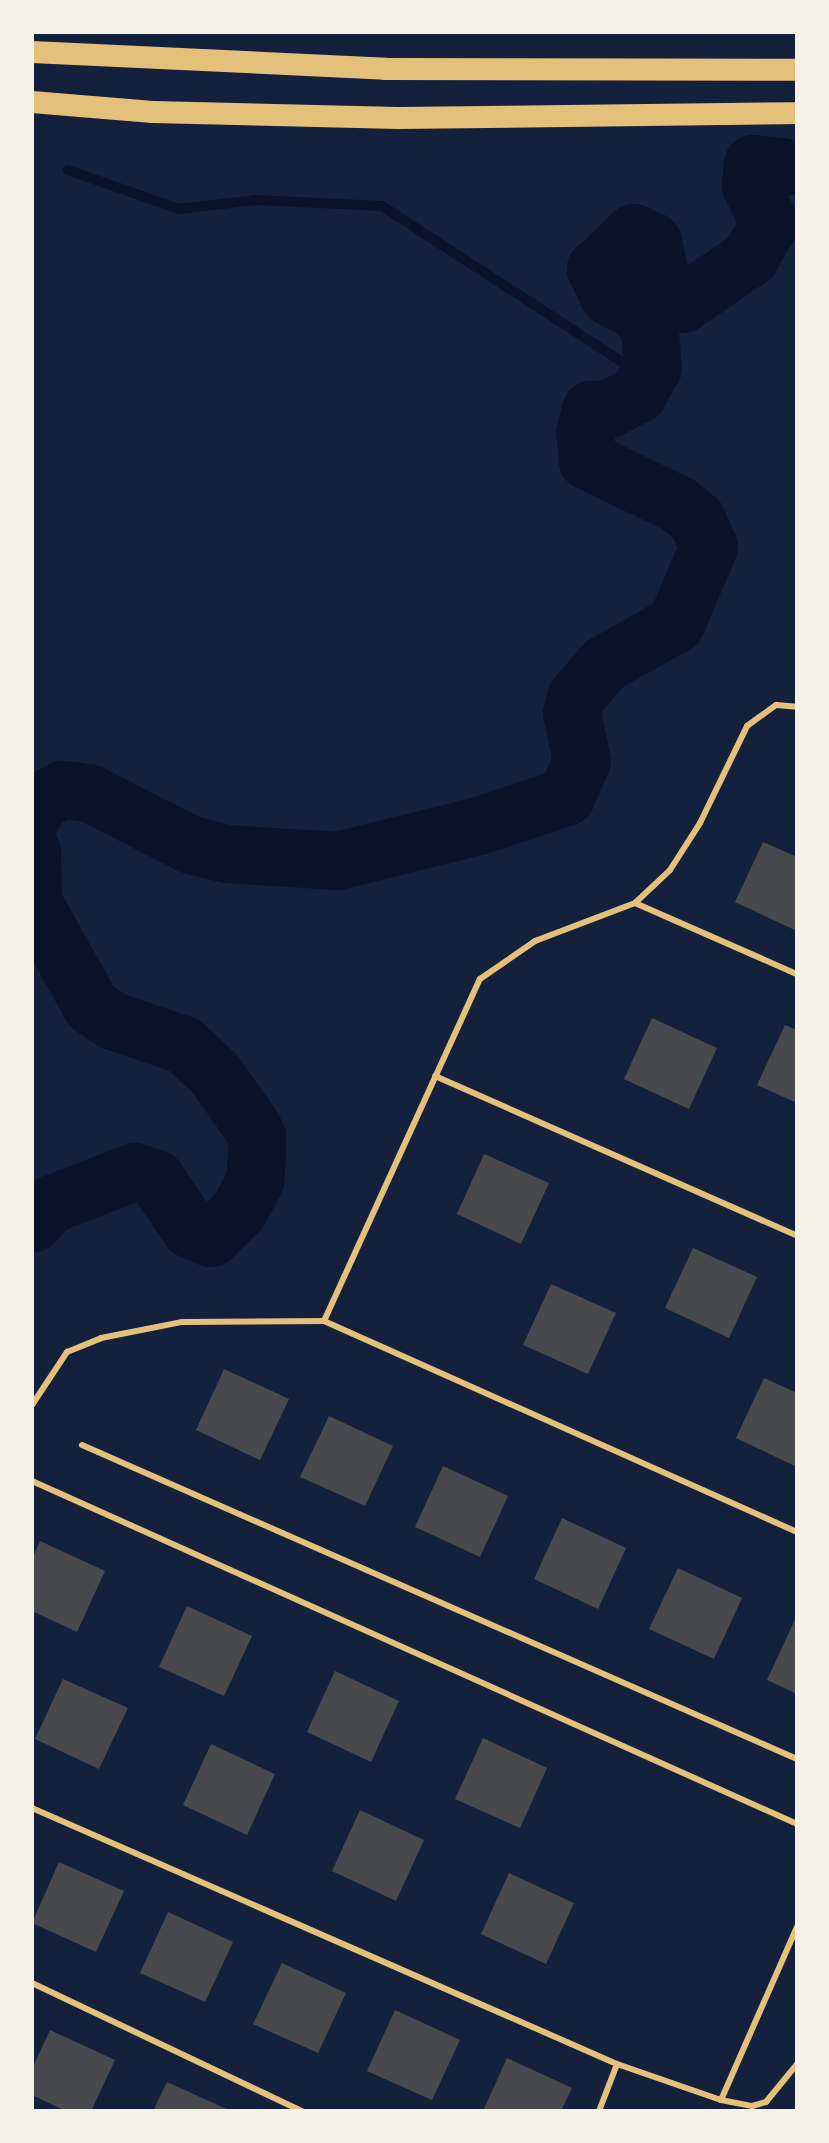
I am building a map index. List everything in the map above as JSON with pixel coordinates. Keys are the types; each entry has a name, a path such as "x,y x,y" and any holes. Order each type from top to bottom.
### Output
{"highway":[{"path":"32,52 386,69 797,70"},
{"path":"32,102 153,112 398,118 797,113"}],"lane":[{"path":"324,1321 470,995 493,967 535,941 635,903 670,870 700,823 747,726 776,705 797,707"},
{"path":"635,903 797,974"},
{"path":"435,1076 797,1236"},
{"path":"32,1405 67,1352 101,1338 182,1322 324,1321 797,1532"},
{"path":"82,1445 797,1759"},
{"path":"32,1481 797,1824"},
{"path":"32,1808 617,2064 721,2100 752,2106 766,2102 797,2064"},
{"path":"721,2100 797,1927"},
{"path":"32,1983 302,2111"},
{"path":"599,2111 617,2064"}],"building":[{"path":"763,842 797,857 797,931 735,902"},
{"path":"652,1018 717,1048 689,1109 624,1079"},
{"path":"785,1025 797,1030 797,1103 757,1085"},
{"path":"484,1154 549,1183 521,1244 457,1214"},
{"path":"693,1248 757,1277 729,1338 665,1308"},
{"path":"551,1284 616,1313 588,1374 523,1345"},
{"path":"224,1369 289,1399 260,1460 196,1430"},
{"path":"764,1378 797,1393 797,1467 736,1438"},
{"path":"329,1416 393,1446 365,1506 300,1477"},
{"path":"443,1466 508,1496 480,1557 415,1527"},
{"path":"562,1518 626,1548 598,1609 534,1579"},
{"path":"40,1541 105,1571 77,1632 32,1611 32,1559"},
{"path":"678,1568 742,1598 714,1659 649,1629"},
{"path":"187,1606 252,1636 224,1696 159,1667"},
{"path":"797,1615 797,1694 767,1680"},
{"path":"335,1671 399,1701 371,1762 307,1732"},
{"path":"63,1679 128,1708 99,1769 35,1739"},
{"path":"483,1738 547,1768 520,1828 455,1799"},
{"path":"211,1744 275,1774 247,1835 183,1805"},
{"path":"360,1810 424,1840 396,1901 332,1871"},
{"path":"59,1862 124,1891 96,1952 32,1923"},
{"path":"509,1873 574,1903 546,1964 481,1934"},
{"path":"168,1912 233,1942 205,2002 140,1973"},
{"path":"282,1963 346,1993 318,2053 253,2024"},
{"path":"395,2010 460,2040 432,2100 367,2071"},
{"path":"50,2030 115,2060 91,2111 66,2111 32,2095 32,2069"},
{"path":"507,2058 572,2088 561,2111 483,2111"},
{"path":"167,2082 231,2111 153,2111"}],"waterway":[{"path":"32,818 41,801 63,790 89,793 191,845 227,854 338,861 479,826 566,797 582,761 572,713 577,696 605,664 676,624 709,547 697,520 679,505 588,461 585,433 591,410 610,409 638,394 653,368 650,333 641,314 609,296 596,269 634,233 653,242 666,303 683,304 750,258 770,224 751,186 753,164 784,167"},
{"path":"68,170 179,209 257,200 382,206 647,378"},
{"path":"32,851 33,902 92,1007 113,1021 184,1045 215,1074 257,1136 255,1181 239,1211 211,1238 190,1229 156,1179 135,1172 52,1204 32,1224"}]}
